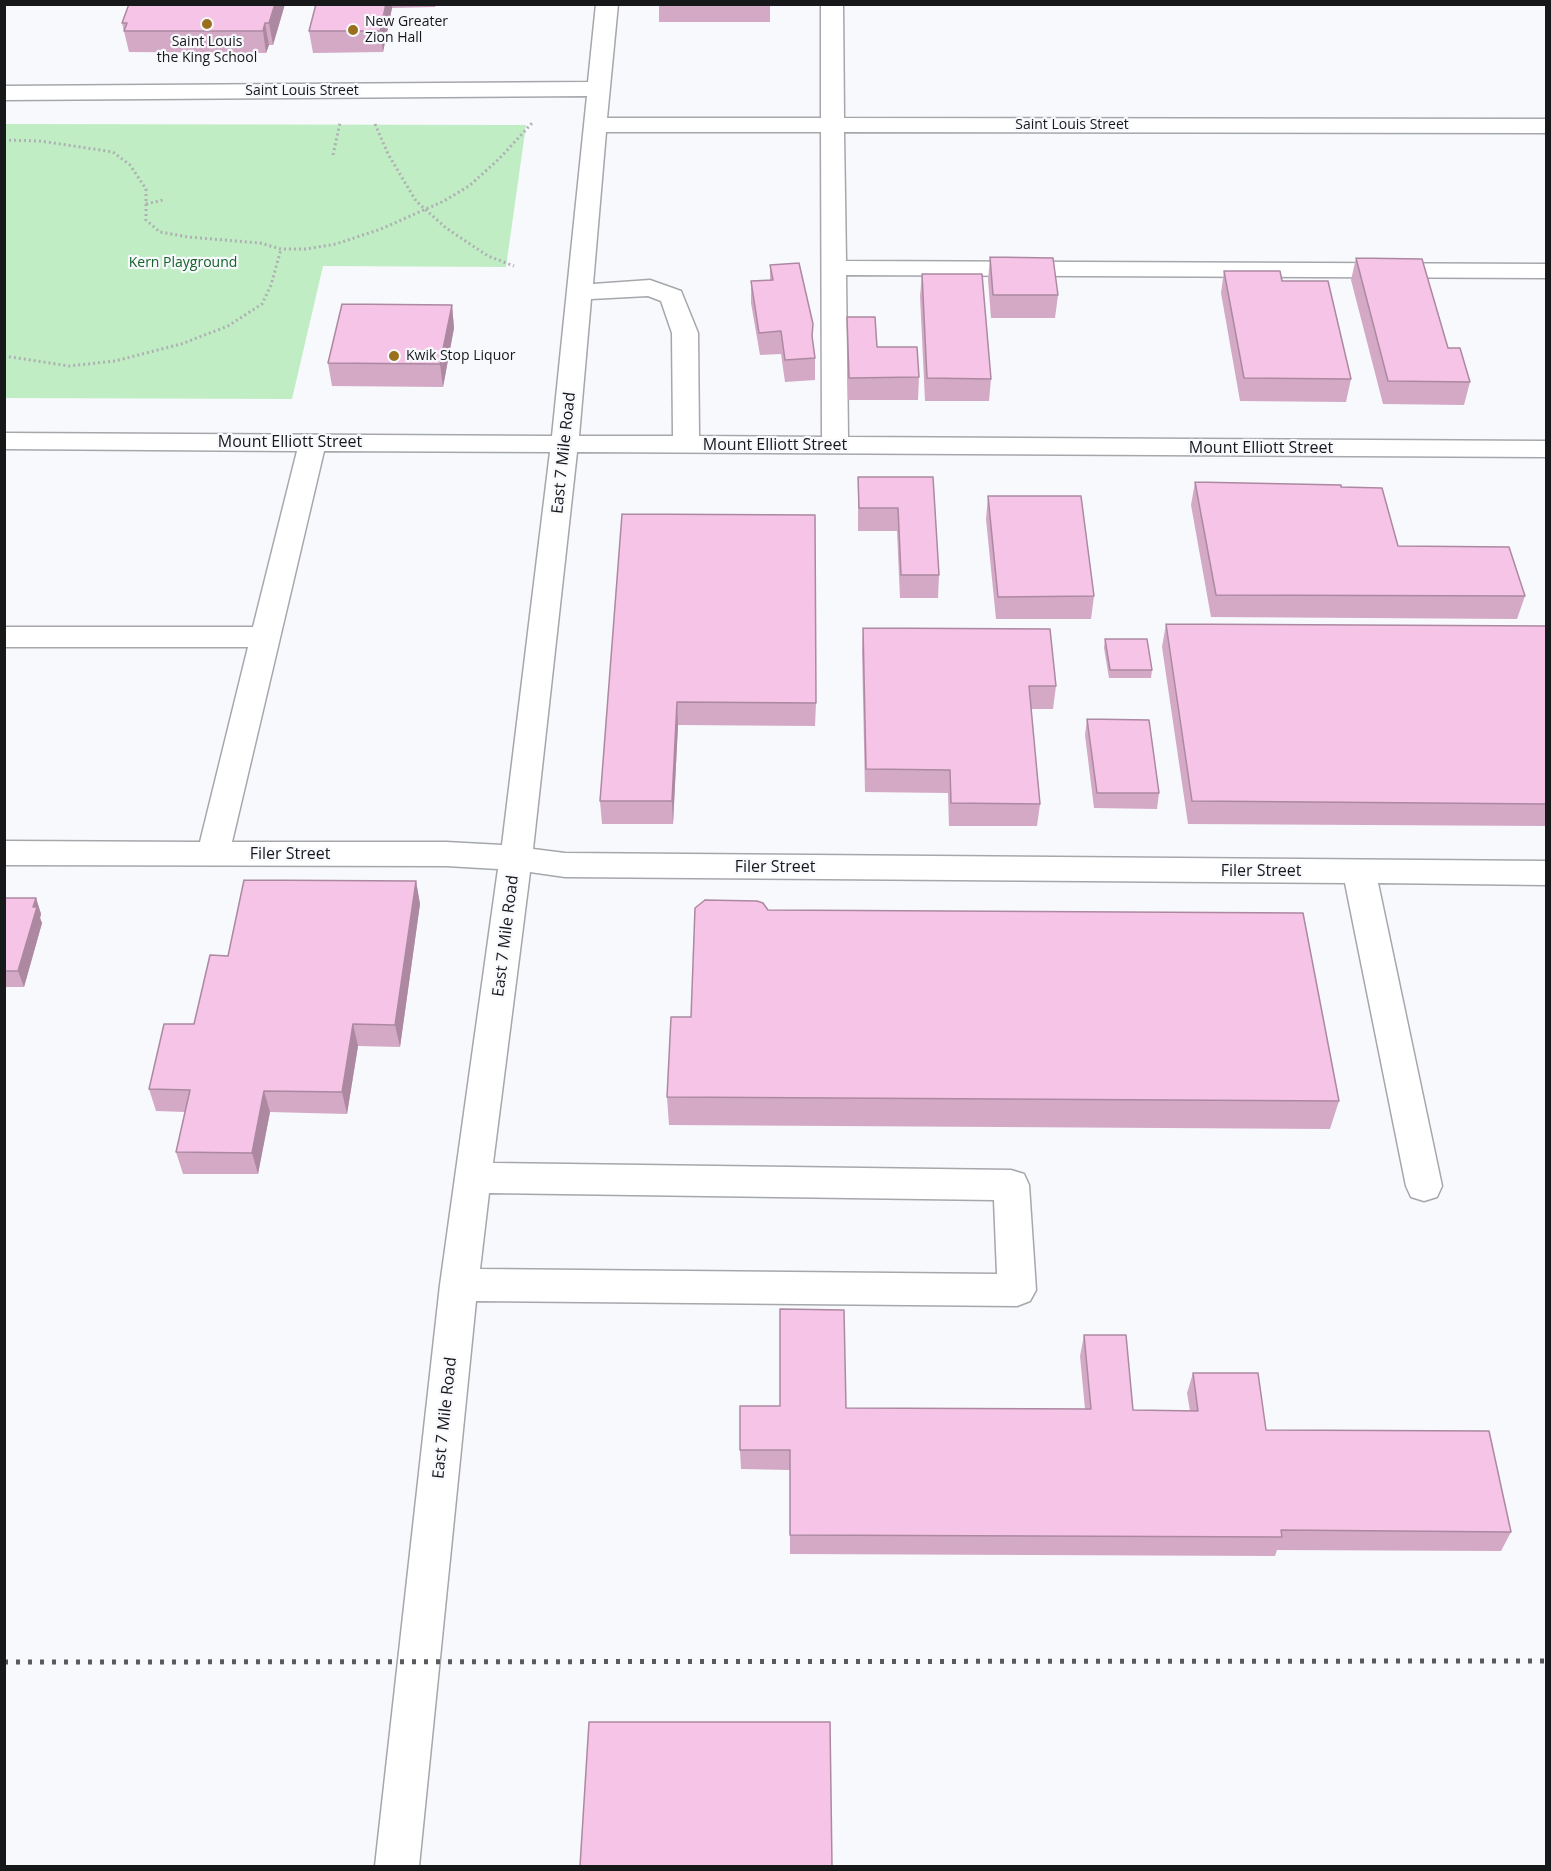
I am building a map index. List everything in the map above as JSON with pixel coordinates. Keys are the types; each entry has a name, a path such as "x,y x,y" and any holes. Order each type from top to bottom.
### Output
{"street":[{"name":"East 7 Mile Road","path":"397,1866 459,1285 516,858 566,444 608,4"},
{"path":"832,4 835,445"},
{"name":"Saint Louis Street","path":"4,93 600,89"},
{"name":"Saint Louis Street","path":"597,125 1546,126"},
{"path":"834,268 1546,271"},
{"path":"581,292 650,288 672,296 685,333 686,444"},
{"name":"Mount Elliott Street","path":"4,441 1546,449"},
{"path":"213,853 313,442"},
{"path":"4,637 266,637"},
{"name":"Filer Street","path":"4,853 446,854 516,858 565,865 1546,873"},
{"path":"1359,872 1424,1186"},
{"path":"459,1285 1017,1290 1011,1185 474,1178"}],"path":[{"path":"379,90 375,122 388,154 416,201 446,228 488,256 514,266"},
{"path":"333,155 340,122"},
{"path":"4,141 40,141 113,152 130,165 146,189 146,220 160,232 188,237 260,243 282,249 306,249 336,244 381,230 427,210 469,186 499,159 533,122"},
{"path":"146,204 163,200"},
{"path":"4,356 69,366 115,361 181,344 228,326 262,304 271,285 282,249"}],"green space":[{"name":"Kern Playground","path":"5,124 526,125 506,267 323,266 292,399 5,398"}],"building":[{"path":"129,4 275,4 269,23 265,23 263,31 124,31 127,23 122,23"},
{"path":"316,4 386,4 380,31 309,31"},
{"path":"990,257 1053,258 1058,295 993,295"},
{"path":"1356,258 1422,259 1448,348 1460,348 1470,382 1388,381"},
{"path":"799,263 813,324 815,358 785,360 781,331 759,333 751,281 773,280 770,265"},
{"path":"1224,271 1280,271 1282,281 1328,281 1351,379 1244,378"},
{"path":"922,274 982,274 991,379 927,378"},
{"path":"342,304 452,305 440,364 328,363"},
{"path":"847,317 875,317 877,347 917,347 919,377 849,378"},
{"path":"858,477 933,477 939,575 901,575 898,508 859,508"},
{"path":"1195,482 1382,488 1398,546 1509,547 1525,596 1216,595"},
{"path":"988,496 1081,496 1094,596 998,597"},
{"path":"622,514 815,515 816,703 677,702 672,801 600,801"},
{"path":"1166,624 1546,626 1546,804 1192,801"},
{"path":"863,628 1050,629 1056,686 1029,686 1040,804 951,803 950,770 866,769"},
{"path":"1105,639 1147,639 1152,670 1110,670"},
{"path":"1087,719 1149,720 1159,793 1097,793"},
{"path":"244,880 416,881 395,1025 353,1024 342,1092 264,1091 252,1153 176,1152 190,1090 149,1089 164,1024 194,1024 210,955 228,956"},
{"path":"4,898 36,898 33,907 37,907 18,971 4,971"},
{"path":"705,900 757,901 763,903 768,910 1303,913 1339,1101 667,1097 671,1017 691,1017 695,908"},
{"path":"780,1309 844,1310 846,1408 1091,1409 1084,1335 1126,1335 1133,1410 1198,1411 1193,1373 1258,1373 1266,1430 1489,1431 1511,1532 1281,1530 1282,1537 790,1535 790,1450 740,1450 740,1406 780,1406"},
{"path":"589,1722 830,1722 832,1866 580,1866"}],"railway":[{"path":"4,1662 1546,1661"}],"place":[{"name":"Saint Louis the King School","path":"207,24"},
{"name":"New Greater Zion Hall","path":"353,30"},
{"name":"Kwik Stop Liquor","path":"394,356"}]}
